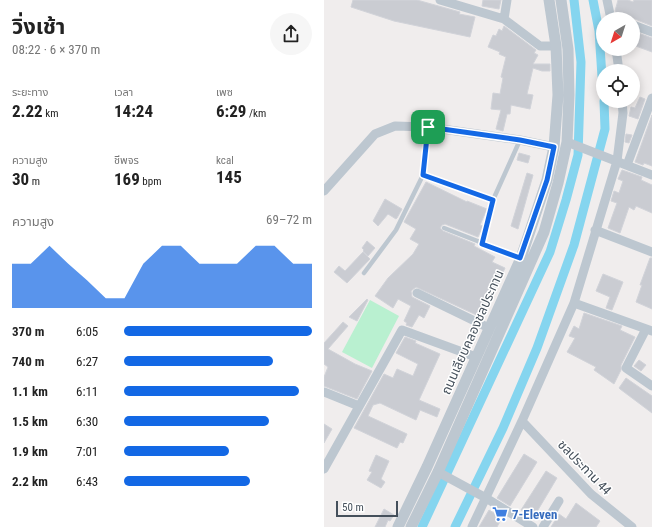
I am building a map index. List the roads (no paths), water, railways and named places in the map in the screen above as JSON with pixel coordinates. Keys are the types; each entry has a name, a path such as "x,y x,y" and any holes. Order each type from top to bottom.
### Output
{"street":[{"path":"440,0 459,3 504,19 540,46 556,46"},
{"path":"504,19 507,0"},
{"name":"ถนนเลียบคลองชลประทาน","path":"398,527 427,467 520,258 547,180 554,147 558,95 556,46 549,0"},
{"name":"ถนนเลียบคลองชลประทาน","path":"411,527 438,472 544,232 558,183 567,142 569,95 568,49 561,0"},
{"path":"607,0 610,12"},
{"path":"640,28 652,32"},
{"path":"627,165 652,98"},
{"path":"472,527 522,421 574,303 617,161 623,108"},
{"path":"324,191 374,134 395,126 428,127 520,140 554,147"},
{"path":"567,142 652,175"},
{"path":"595,230 652,252"},
{"path":"418,293 489,328"},
{"path":"574,303 649,330 626,368 652,386"},
{"path":"324,469 402,330 476,357"},
{"path":"324,392 359,406"},
{"name":"ชลประทาน 44","path":"522,421 591,494 632,527"},
{"path":"427,467 486,498 533,527"},
{"path":"543,527 559,501"}],"lane":[{"path":"364,273 396,230 423,175 428,127"},
{"path":"482,244 493,200 520,140"},
{"path":"423,175 493,200"},
{"path":"444,228 520,258"}],"waterway":[{"path":"422,527 550,252 566,200 578,155 581,62 574,0"},
{"path":"593,0 599,31 601,64"},
{"path":"455,527 503,428 537,348 574,245 605,129 604,108"}],"place":[{"name":"7-Eleven","path":"500,514"}]}
